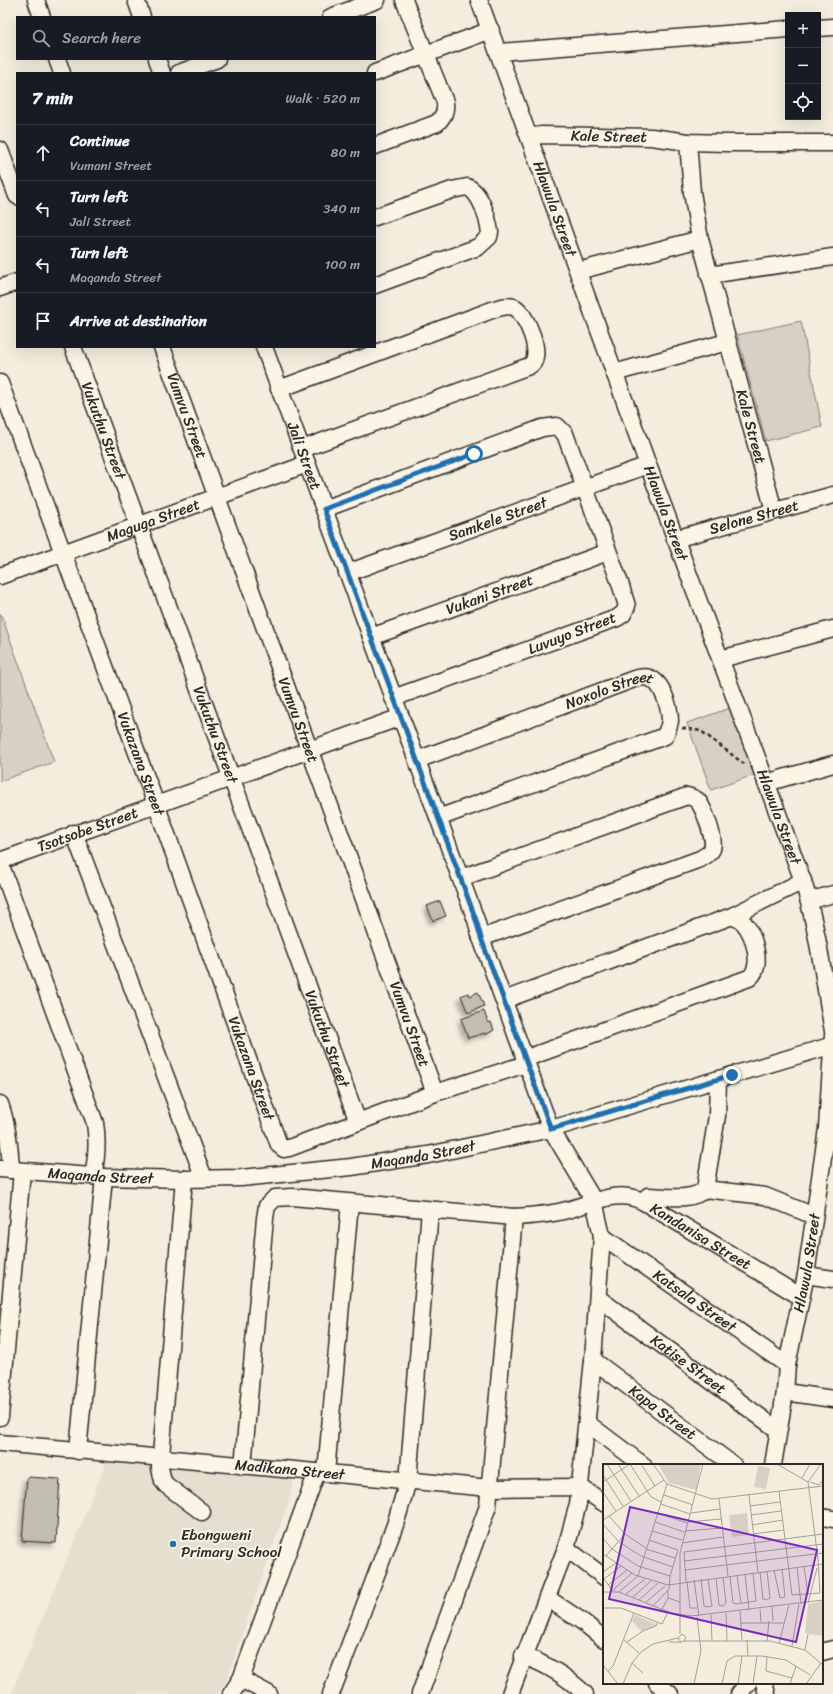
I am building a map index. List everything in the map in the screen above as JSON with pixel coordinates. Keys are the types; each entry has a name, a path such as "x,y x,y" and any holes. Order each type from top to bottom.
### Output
{"street":[{"path":"36,0 42,16"},
{"path":"136,0 142,16"},
{"path":"334,16 377,0"},
{"path":"376,146 437,123 443,117 446,110 445,102 404,0"},
{"name":"Hlawula Street","path":"479,0 614,373 803,881 809,901 833,1031"},
{"path":"821,28 833,27"},
{"path":"376,73 491,30"},
{"path":"498,52 785,30"},
{"path":"57,60 62,72"},
{"path":"157,60 162,72"},
{"path":"181,72 214,60"},
{"name":"Kale Street","path":"529,137 542,135 650,137 688,142 833,143"},
{"name":"Kale Street","path":"688,142 692,192 700,239 774,511"},
{"path":"0,150 16,193"},
{"path":"376,217 452,190 467,187 477,196 490,232 489,237 478,247 376,285"},
{"path":"578,271 700,239"},
{"path":"709,275 833,257"},
{"path":"0,288 16,282"},
{"name":"Maguga Street","path":"0,576 216,496 304,456 529,366 534,363 536,357 533,339 522,314 518,309 508,306 484,313 279,389"},
{"path":"614,373 728,342"},
{"name":"Vukuthu Street","path":"73,348 233,778 358,1122"},
{"name":"Vumvu Street","path":"162,348 435,1093"},
{"name":"Jali Street","path":"264,348 461,878 525,1062 551,1129 594,1201 602,1236 587,1423 575,1518 566,1548 523,1656 510,1694"},
{"name":"Vukazana Street","path":"0,383 156,804 279,1145 284,1148 290,1148 358,1122"},
{"name":"Luvuyo Street","path":"324,509 552,426 560,428 565,434 626,601 625,610 617,618 393,698"},
{"name":"Samkele Street","path":"347,573 584,486 648,465"},
{"name":"Selone Street","path":"675,538 833,495"},
{"name":"Vukani Street","path":"371,637 608,552"},
{"path":"721,659 833,629"},
{"name":"Noxolo Street","path":"417,760 642,677 653,680 660,687 668,712 669,725"},
{"name":"Tsotsobe Street","path":"0,862 74,833 233,778 401,717"},
{"path":"438,818 665,736 669,725"},
{"path":"764,777 833,764"},
{"path":"461,878 687,796 694,797 701,805 710,831 713,848 700,859 481,938"},
{"path":"74,833 204,1178"},
{"path":"0,862 95,1123 98,1141 99,1177 78,1451"},
{"path":"504,1000 732,916 803,881"},
{"path":"809,901 833,894"},
{"path":"358,1122 435,1093 525,1062 749,978 755,972 757,967 755,950 743,922 732,916"},
{"name":"Hlawula Street","path":"772,1464 785,1392 787,1365 806,1275 814,1216 828,1158 827,1128 833,1035"},
{"name":"Maqanda Street","path":"11,1170 99,1177 184,1179 241,1178 351,1167 428,1155 551,1129 833,1045"},
{"path":"644,1202 648,1196 692,1196 700,1194 705,1189 717,1116 718,1079"},
{"path":"0,1104 6,1120 11,1170 0,1417"},
{"path":"184,1179 160,1468 163,1481 202,1512"},
{"path":"705,1189 765,1196 814,1216"},
{"name":"Kandanisa Street","path":"244,1466 265,1218 271,1201 281,1197 514,1217 549,1214 594,1201 629,1196 644,1202 801,1297"},
{"path":"231,1694 241,1680 322,1473 350,1203"},
{"path":"331,1694 395,1525 408,1481 430,1210"},
{"path":"420,1694 488,1506 514,1217"},
{"name":"Katsala Street","path":"602,1236 787,1365"},
{"path":"806,1275 833,1279"},
{"name":"Katise Street","path":"598,1298 778,1430"},
{"name":"Kapa Street","path":"593,1360 732,1464"},
{"path":"785,1392 833,1400"},
{"path":"587,1423 642,1464"},
{"name":"Madikana Street","path":"0,1443 490,1488 580,1487"},
{"path":"580,1487 603,1503"},
{"path":"823,1517 833,1519"},
{"path":"566,1548 603,1576"},
{"path":"547,1598 583,1622 603,1638"},
{"path":"823,1652 833,1649"},
{"path":"523,1656 540,1662 553,1669 585,1694"},
{"path":"241,1680 269,1694"},
{"path":"658,1684 670,1694"},
{"path":"739,1694 747,1684"},
{"path":"764,1684 767,1694"}],"path":[{"path":"669,725 701,731 752,770 764,777"}],"shaded area":[{"path":"801,321 822,427 766,441 737,335"},
{"path":"0,614 54,762 0,781"},
{"path":"730,708 754,775 711,790 687,723"},
{"name":"Ebongweni Primary School","path":"110,1454 294,1470 291,1494 226,1682 217,1694 11,1694"}],"building":[{"path":"440,901 446,916 433,921 427,906"},
{"path":"478,992 484,1006 468,1013 461,996 468,993 470,996"},
{"path":"484,1011 488,1023 491,1022 494,1030 485,1035 485,1033 468,1038 461,1019"},
{"path":"27,1477 60,1479 56,1543 22,1541"}],"place":[{"name":"Ebongweni Primary School","path":"173,1544"}],"route":[{"path":"474,454 324,509 476,920 524,1060 551,1129 732,1075"}]}
